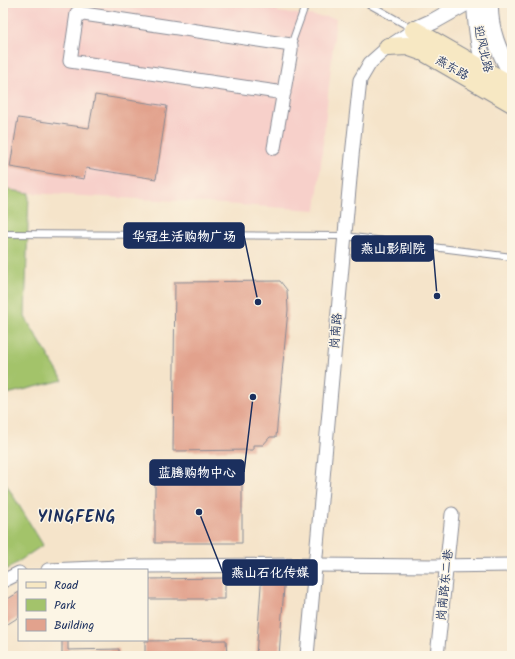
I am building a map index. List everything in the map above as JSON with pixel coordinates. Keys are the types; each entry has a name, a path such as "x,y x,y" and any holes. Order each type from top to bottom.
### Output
{"main road":[{"name":"燕东路","path":"414,30 486,71 504,90 512,103"},
{"name":"燕东路","path":"388,46 407,46 424,52 504,90"}],"street":[{"path":"414,30 450,3"},
{"path":"414,30 434,22 466,3"},
{"name":"迎风北路","path":"475,3 478,37 486,71"},
{"path":"490,3 495,42 512,75"},
{"path":"274,148 284,93 291,51 291,45 78,13 70,61 284,93"},
{"name":"岗南路","path":"307,656 360,80 370,63 388,46 414,30"},
{"name":"岗南路东二巷","path":"437,656 452,514"},
{"path":"72,569 143,566 512,565"},
{"path":"3,581 18,574"}],"lane":[{"path":"291,45 304,6 307,3"},
{"path":"367,3 414,30"},
{"path":"3,234 345,236 512,257"}],"shaded area":[{"path":"3,3 278,3 278,12 336,18 316,210 29,193 3,189"}],"green space":[{"path":"3,189 29,193 25,317 63,380 3,395"},
{"path":"3,479 43,545 3,572"}],"building":[{"path":"240,3 262,3 261,6"},
{"path":"95,95 167,106 156,179 86,168 84,179 10,167 18,118 89,128"},
{"path":"280,281 287,290 288,310 276,437 270,437 263,445 253,445 253,450 173,451 175,282"},
{"path":"242,481 242,543 155,543 155,482"},
{"path":"262,572 285,573 279,656 256,656"},
{"path":"225,578 225,599 148,599 148,579"},
{"path":"18,593 18,618 3,627 3,602"},
{"path":"226,640 227,656 145,656 145,641"},
{"path":"62,641 68,641 68,650 119,649 119,656 62,656"}],"place":[{"name":"燕山影剧院","path":"437,296"},
{"name":"华冠生活购物广场","path":"258,302"},
{"name":"蓝腾购物中心","path":"253,397"},
{"name":"燕山石化传媒","path":"199,512"}],"district":[{"name":"YINGFENG","path":"77,517"}]}
